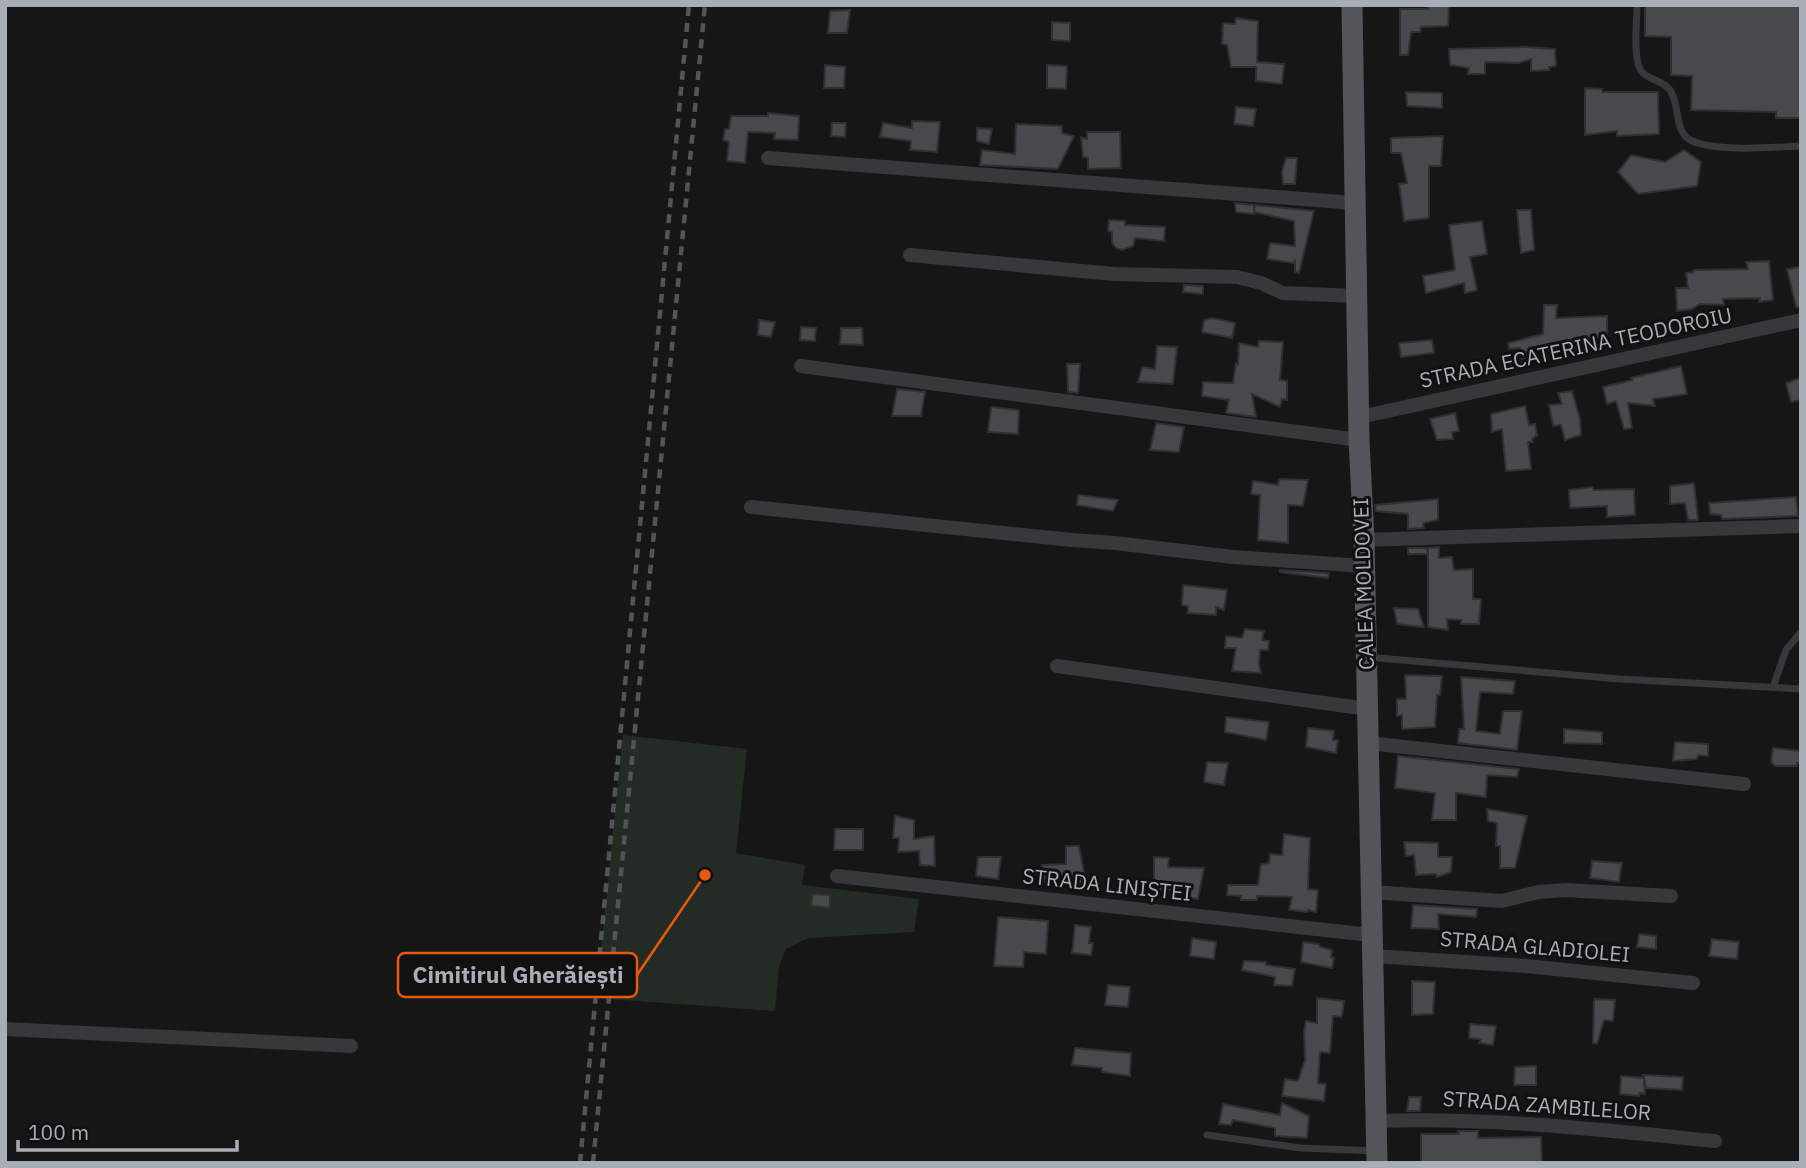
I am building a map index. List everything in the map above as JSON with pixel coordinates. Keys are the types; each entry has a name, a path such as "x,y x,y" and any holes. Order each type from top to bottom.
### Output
{"main road":[{"name":"CALEA MOLDOVEI","path":"1352,5 1359,440 1367,656 1377,1157"}],"street":[{"path":"768,158 1354,204"},
{"path":"910,255 1114,274 1237,277 1261,283 1283,293 1357,296"},
{"name":"STRADA ECATERINA TEODOROIU","path":"1360,417 1801,320"},
{"path":"801,366 1359,440"},
{"path":"751,507 1233,557 1364,566"},
{"path":"1364,540 1801,526"},
{"path":"1057,666 1368,709"},
{"path":"1368,743 1744,784"},
{"name":"STRADA LINIȘTEI","path":"837,876 1372,945"},
{"path":"1371,892 1502,901 1538,892 1566,890 1671,896"},
{"name":"STRADA GLADIOLEI","path":"1372,945 1693,983"},
{"path":"5,1029 351,1046"},
{"name":"STRADA ZAMBILELOR","path":"1376,1121 1428,1119 1515,1123 1714,1141"}],"lane":[{"path":"1637,5 1637,64 1643,74 1658,80 1670,91 1684,135 1692,142 1707,146 1801,146"},
{"path":"1773,687 1786,650 1801,632"},
{"path":"1367,656 1620,679 1801,688"},
{"path":"1207,1135 1377,1157"}],"shaded area":[{"path":"623,735 747,749 736,853 805,865 802,885 919,899 914,932 808,938 786,949 779,966 775,1011 596,998"}],"building":[{"path":"1428,5 1449,5 1448,26 1421,27 1420,32 1411,32 1408,55 1400,55 1400,9 1428,9"},
{"path":"1645,5 1801,5 1801,118 1776,118 1776,112 1691,110 1692,76 1671,75 1671,37 1645,36"},
{"path":"850,10 847,33 828,33 830,11"},
{"path":"1236,18 1258,21 1257,62 1284,64 1282,84 1256,81 1256,67 1231,67 1227,45 1222,44 1223,23 1235,24"},
{"path":"1052,22 1070,23 1070,41 1052,40"},
{"path":"1449,49 1555,49 1556,66 1549,67 1549,70 1531,71 1531,59 1519,63 1485,62 1485,74 1468,74 1469,68 1450,65"},
{"path":"825,65 845,67 844,88 824,88"},
{"path":"1047,65 1067,66 1066,89 1047,88"},
{"path":"1585,88 1602,89 1602,92 1658,92 1659,134 1617,136 1617,131 1585,135"},
{"path":"1406,92 1442,93 1442,108 1407,106"},
{"path":"1236,107 1256,109 1253,126 1234,124"},
{"path":"768,113 799,116 798,140 774,139 775,133 748,132 745,163 727,161 729,142 723,140 725,129 729,129 731,116 768,116"},
{"path":"912,121 940,122 937,152 910,150 911,141 880,137 883,123 912,128"},
{"path":"832,123 846,123 845,137 831,136"},
{"path":"1016,124 1062,126 1062,133 1074,136 1058,169 980,165 982,150 1015,154"},
{"path":"977,128 992,129 989,144 977,141"},
{"path":"1087,132 1120,132 1121,168 1088,169 1088,158 1083,157 1081,137 1087,139"},
{"path":"1443,136 1441,166 1429,166 1429,218 1404,221 1399,184 1407,183 1401,153 1391,153 1391,138"},
{"path":"1684,150 1701,162 1697,186 1638,194 1618,172 1631,155 1665,162"},
{"path":"1286,158 1297,158 1295,184 1283,184 1282,171"},
{"path":"1235,203 1254,205 1254,214 1236,212"},
{"path":"1255,205 1314,211 1299,273 1295,272 1295,261 1293,263 1267,259 1270,243 1295,246 1294,221 1254,212"},
{"path":"1517,210 1531,210 1534,250 1521,253"},
{"path":"1109,220 1125,221 1125,225 1165,227 1164,241 1135,238 1133,246 1122,250 1116,248 1112,243 1112,232 1108,231"},
{"path":"1482,221 1487,254 1470,257 1477,290 1465,293 1464,283 1426,293 1423,276 1455,270 1449,225"},
{"path":"1769,261 1773,300 1759,302 1760,298 1723,299 1724,305 1700,304 1692,309 1677,311 1676,288 1688,288 1686,273 1694,270 1748,269 1746,262"},
{"path":"1801,267 1801,307 1796,307 1787,269"},
{"path":"1184,285 1203,286 1203,294 1183,292"},
{"path":"1544,305 1557,305 1556,318 1607,316 1607,338 1534,347 1537,355 1522,359 1520,348 1509,349 1508,343 1543,334"},
{"path":"1212,318 1235,323 1232,338 1202,332 1204,320"},
{"path":"759,320 775,322 771,337 758,335"},
{"path":"801,327 816,328 815,341 800,340"},
{"path":"841,328 862,328 863,345 840,344"},
{"path":"1432,340 1434,353 1401,357 1399,343"},
{"path":"1259,341 1283,342 1280,380 1287,381 1287,400 1282,399 1280,407 1252,394 1256,417 1226,413 1229,400 1202,396 1203,382 1233,383 1236,363 1238,364 1239,343 1258,347"},
{"path":"1157,346 1177,347 1173,384 1138,382 1142,367 1155,369"},
{"path":"1067,364 1080,364 1078,393 1068,392"},
{"path":"1681,366 1687,394 1653,399 1655,406 1628,403 1632,428 1624,429 1616,401 1607,404 1603,387"},
{"path":"1801,378 1801,400 1791,402 1786,383"},
{"path":"897,389 925,392 921,416 892,416"},
{"path":"1572,391 1580,419 1581,435 1565,440 1561,425 1553,426 1549,405 1562,404 1558,393"},
{"path":"1525,406 1529,425 1535,424 1537,435 1532,439 1533,442 1528,442 1531,469 1506,471 1502,429 1492,432 1491,414"},
{"path":"991,407 1019,410 1018,434 988,432"},
{"path":"1455,413 1459,431 1452,432 1453,439 1437,440 1430,419"},
{"path":"1156,423 1184,427 1179,452 1150,450"},
{"path":"1279,479 1308,480 1303,506 1288,505 1288,543 1258,540 1260,495 1251,494 1253,481 1278,485"},
{"path":"1694,483 1698,520 1688,520 1685,503 1670,504 1670,486"},
{"path":"1592,487 1594,490 1634,489 1635,515 1607,517 1607,506 1570,508 1569,490"},
{"path":"1078,495 1118,500 1113,511 1077,505"},
{"path":"1796,497 1798,516 1722,519 1721,515 1710,514 1709,503"},
{"path":"1438,499 1438,520 1423,523 1424,528 1408,529 1408,514 1376,511 1375,505"},
{"path":"1439,547 1439,558 1452,557 1454,570 1473,569 1473,599 1481,599 1479,624 1461,624 1461,620 1447,619 1448,630 1428,627 1428,548"},
{"path":"1408,548 1427,548 1428,554 1408,554"},
{"path":"1280,570 1329,573 1328,578"},
{"path":"1183,585 1227,590 1224,610 1216,607 1216,615 1188,613 1188,606 1182,605"},
{"path":"1394,608 1418,609 1424,627 1397,624"},
{"path":"1245,629 1264,631 1262,640 1269,641 1268,650 1260,650 1261,673 1232,671 1236,648 1225,648 1226,636 1242,638"},
{"path":"1405,675 1442,676 1440,695 1437,695 1435,727 1402,729 1402,715 1397,716 1397,699 1406,699"},
{"path":"1461,677 1515,681 1513,694 1480,692 1476,731 1500,734 1503,711 1522,711 1517,750 1458,743 1459,729 1464,729"},
{"path":"1226,717 1269,722 1266,740 1225,732"},
{"path":"1308,728 1334,731 1333,740 1338,740 1336,753 1306,747"},
{"path":"1564,729 1602,732 1602,744 1564,743"},
{"path":"1675,742 1708,744 1708,756 1698,755 1697,759 1673,761"},
{"path":"1773,748 1801,751 1801,763 1797,763 1797,766 1775,766 1771,762"},
{"path":"1398,756 1519,769 1517,777 1487,775 1486,797 1456,793 1456,820 1432,820 1435,793 1395,788"},
{"path":"1207,762 1228,763 1224,785 1204,782"},
{"path":"1487,809 1527,816 1515,868 1500,868 1500,846 1496,846 1497,823 1488,821"},
{"path":"895,816 914,820 914,839 934,836 935,866 920,865 919,851 898,852 899,838 893,838"},
{"path":"835,829 863,829 863,850 834,850"},
{"path":"1284,834 1310,838 1308,889 1318,890 1316,912 1289,910 1292,897 1257,896 1257,900 1241,900 1241,896 1227,895 1228,885 1258,885 1261,864 1269,863 1270,854 1282,855"},
{"path":"1404,842 1438,843 1438,857 1452,857 1451,872 1437,877 1436,874 1416,875 1414,855 1406,856"},
{"path":"1066,846 1079,846 1086,883 1041,881 1042,865 1066,864"},
{"path":"978,857 1001,857 998,879 976,876"},
{"path":"1154,857 1169,858 1168,867 1204,868 1198,899 1187,898 1187,890 1154,892"},
{"path":"1592,861 1622,863 1619,882 1590,878"},
{"path":"812,894 830,895 830,908 811,906"},
{"path":"1413,905 1477,909 1476,917 1438,914 1439,929 1411,928"},
{"path":"998,917 1048,921 1046,954 1024,952 1023,967 994,966"},
{"path":"1075,925 1091,927 1091,955 1072,953"},
{"path":"1639,934 1656,936 1656,949 1637,947"},
{"path":"1192,938 1216,942 1214,959 1190,956"},
{"path":"1712,939 1739,942 1737,959 1709,956"},
{"path":"1303,942 1319,944 1320,947 1332,950 1332,968 1301,962"},
{"path":"1244,961 1266,962 1266,965 1295,969 1292,986 1274,985 1275,977 1242,970"},
{"path":"1412,981 1435,982 1433,1014 1412,1015"},
{"path":"1108,985 1130,987 1128,1007 1105,1005"},
{"path":"1317,998 1344,1001 1342,1017 1333,1016 1330,1053 1320,1052 1318,1083 1326,1084 1324,1101 1282,1096 1285,1079 1298,1081 1305,1060 1306,1021 1317,1023"},
{"path":"1594,999 1615,1000 1613,1021 1604,1020 1597,1044 1593,1043"},
{"path":"1470,1024 1496,1026 1493,1045 1479,1043 1481,1039 1469,1038"},
{"path":"1075,1048 1131,1053 1130,1076 1102,1072 1102,1068 1072,1065"},
{"path":"1536,1066 1536,1085 1514,1085 1515,1067"},
{"path":"1643,1075 1683,1077 1682,1090 1646,1088"},
{"path":"1621,1076 1644,1078 1645,1094 1620,1094"},
{"path":"1409,1097 1421,1097 1420,1111 1407,1111"},
{"path":"1282,1103 1309,1116 1307,1138 1275,1136 1275,1128 1233,1120 1231,1125 1219,1124 1223,1104 1280,1115"},
{"path":"1458,1131 1478,1131 1478,1138 1541,1137 1542,1163 1421,1163 1421,1134 1459,1134"}],"railway":[{"path":"580,1163 689,5"},
{"path":"593,1163 705,5"}],"place":[{"name":"Cimitirul Gherăiești","path":"705,875"}]}
